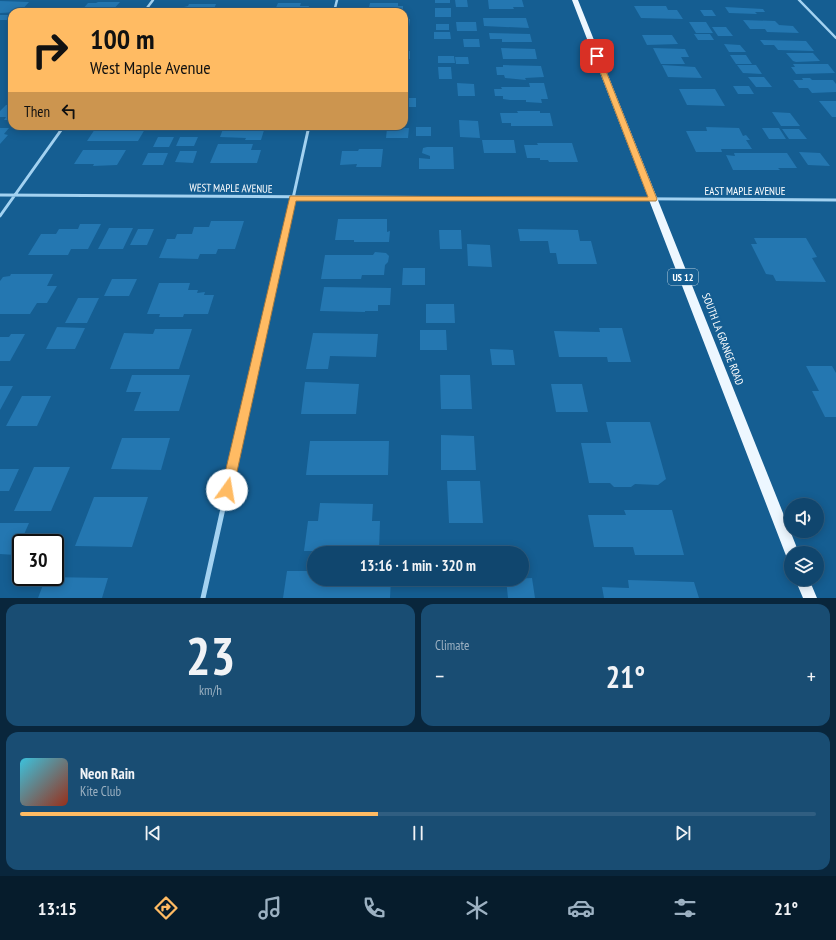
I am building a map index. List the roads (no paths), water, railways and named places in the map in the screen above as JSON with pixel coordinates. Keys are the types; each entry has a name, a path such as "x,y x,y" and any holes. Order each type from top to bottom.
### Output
{"main road":[{"name":"SOUTH LA GRANGE ROAD","path":"576,0 789,546"},
{"path":"805,586 810,598"}],"street":[{"path":"799,0 836,38"},
{"path":"0,216 61,130"},
{"path":"203,598 308,130"},
{"name":"WEST MAPLE AVENUE","path":"0,195 293,198 653,199"},
{"name":"EAST MAPLE AVENUE","path":"653,199 836,200"}]}
